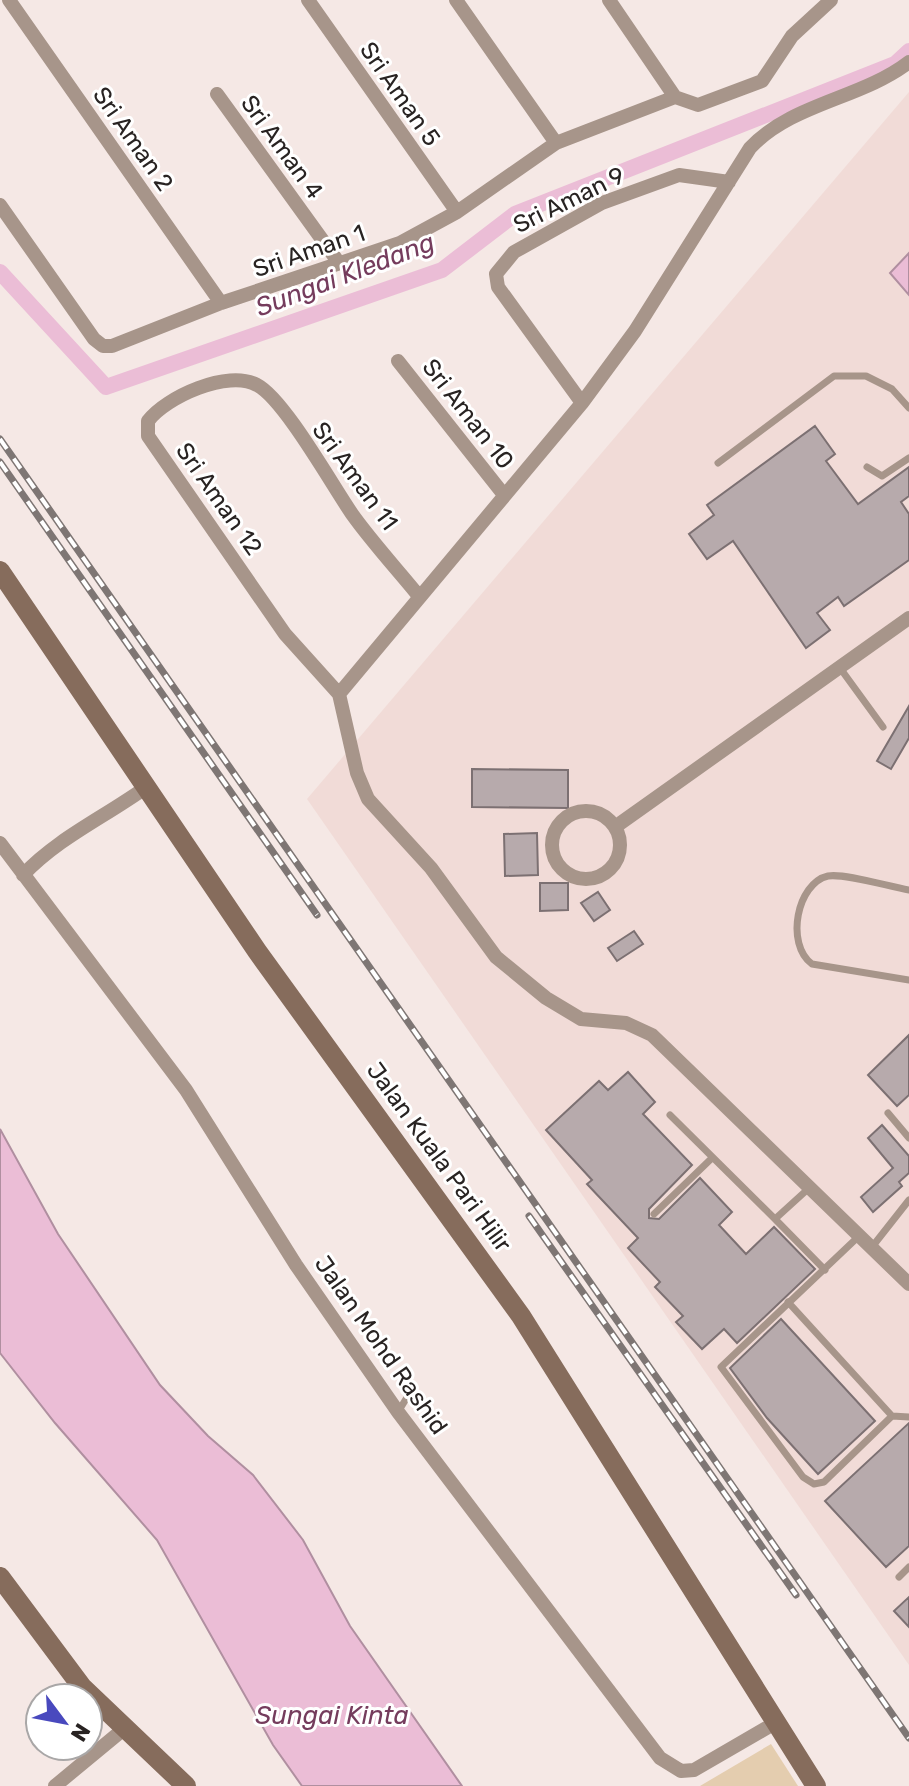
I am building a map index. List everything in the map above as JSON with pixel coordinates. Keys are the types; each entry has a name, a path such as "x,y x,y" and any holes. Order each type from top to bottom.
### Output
{"street":[{"name":"Sri Aman 2","path":"9,0 221,303"},
{"name":"Sri Aman 5","path":"308,0 457,212"},
{"path":"456,0 556,143"},
{"path":"609,0 675,97 698,105 762,81 792,36 831,0"},
{"path":"909,62 893,74 766,131 750,148 635,331 582,403 418,595 339,694 357,773 368,799 431,868 496,957 546,998 581,1019 626,1023 652,1035 909,1284"},
{"name":"Sri Aman 4","path":"217,94 339,263"},
{"name":"Sri Aman 1","path":"0,205 94,339 103,346 112,346 221,303 400,243 457,212 556,143 675,97"},
{"name":"Sri Aman 9","path":"582,403 498,287 496,274 514,252 602,203 679,175 729,182"},
{"name":"Sri Aman 10","path":"398,361 504,495"},
{"name":"Sri Aman 12","path":"257,384 240,379 220,381 160,405 148,421 148,436 285,634 339,694"},
{"name":"Sri Aman 11","path":"257,384 269,393 354,517 418,595"},
{"name":"Jalan Kuala Pari Hilir","path":"0,571 145,788 521,1316 816,1786"},
{"path":"615,827 909,618"},
{"path":"23,875 61,839 145,788"},
{"path":"584,811 602,815 615,827 621,843 617,861 605,874 588,880 571,876 558,864 552,847 556,830 568,817 584,811"},
{"name":"Jalan Mohd Rashid","path":"0,843 119,997 186,1090 296,1265 398,1412 669,1766 681,1771 694,1770 775,1723"},
{"path":"0,1577 82,1687 186,1786"},
{"path":"55,1786 125,1728"}],"lane":[{"path":"718,463 834,376 866,376 892,389 909,408"},
{"path":"867,467 882,476 909,458"},
{"path":"839,666 883,727"},
{"path":"909,890 830,875 818,881 804,896 795,941 801,955 812,964 909,980"},
{"path":"888,1113 909,1138"},
{"path":"670,1115 825,1270"},
{"path":"654,1214 712,1158"},
{"path":"775,1219 808,1189"},
{"path":"871,1249 909,1200"},
{"path":"858,1237 721,1367 803,1477 814,1484 824,1482 892,1416"},
{"path":"788,1302 892,1416 909,1417"},
{"path":"398,1412 414,1386"},
{"path":"899,1577 909,1567"}],"shaded area":[{"path":"909,92 909,1665 307,799"},
{"path":"771,1744 798,1786 700,1786"}],"water":[{"path":"909,253 909,295 890,273"},
{"name":"Sungai Kinta","path":"0,1129 58,1234 160,1385 208,1436 253,1475 303,1540 350,1626 462,1786 302,1786 273,1745 157,1540 55,1423 0,1353"}],"building":[{"path":"815,426 835,454 826,461 858,504 909,467 909,496 901,502 909,514 909,560 844,606 838,597 817,613 830,630 806,648 733,541 707,559 689,534 714,515 707,505"},
{"path":"909,706 909,738 891,769 877,761"},
{"path":"472,769 568,770 568,808 472,807"},
{"path":"537,833 538,875 505,876 504,834"},
{"path":"540,883 568,883 568,910 540,911"},
{"path":"598,892 610,910 594,921 581,903"},
{"path":"634,931 643,944 617,961 608,948"},
{"path":"909,1035 909,1095 897,1106 868,1075"},
{"path":"628,1072 655,1102 643,1114 692,1165 649,1209 649,1218 659,1219 700,1178 732,1212 719,1225 746,1254 774,1227 815,1269 737,1343 724,1329 702,1349 676,1322 683,1316 655,1287 660,1282 628,1248 638,1238 587,1184 592,1180 546,1130 599,1081 608,1090"},
{"path":"882,1125 909,1156 909,1173 899,1182 902,1186 873,1212 861,1197 893,1168 868,1138"},
{"path":"781,1319 875,1421 818,1474 767,1418 730,1368"},
{"path":"909,1423 909,1546 886,1567 825,1501"},
{"path":"909,1597 909,1627 894,1611"}],"waterway":[{"name":"Sungai Kledang","path":"0,272 106,387 442,270 515,214 895,64 909,51"}],"railway":[{"path":"0,439 909,1738"},
{"path":"0,462 317,915"},
{"path":"529,1216 796,1595"}]}
